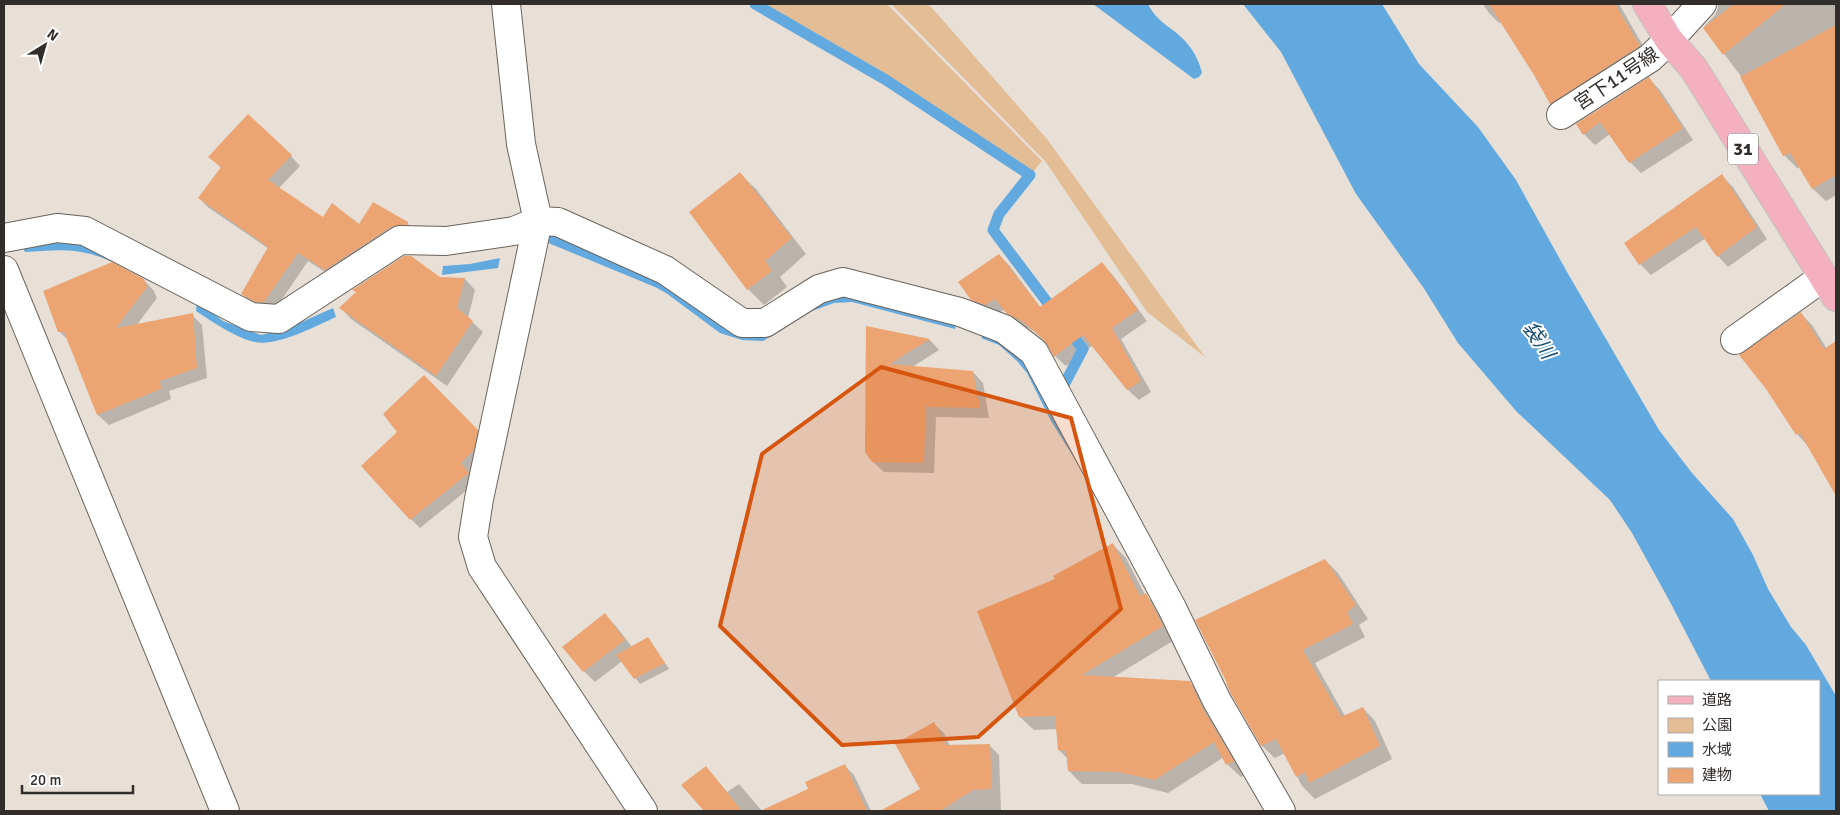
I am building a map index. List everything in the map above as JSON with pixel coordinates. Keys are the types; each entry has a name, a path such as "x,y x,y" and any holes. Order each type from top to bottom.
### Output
{"main road":[{"name":"31","path":"1647,4 1669,40 1694,69 1829,288"}],"street":[{"path":"506,4 520,144 538,221 479,499 474,537 482,567 643,811"},
{"name":"宮下11号線","path":"1561,115 1650,58 1702,4"},
{"path":"4,238 57,228 85,231 251,317 279,319 400,240 446,241 514,231 538,221 558,222 665,270 742,323 765,323 819,289 843,282 960,312 1004,329 1034,352 1172,608 1217,702 1281,811"},
{"path":"4,270 225,811"},
{"path":"1735,340 1829,288"}],"highlighted area":[{"path":"881,367 1071,418 1121,609 978,737 842,745 720,626 762,454"}],"green space":[{"path":"765,4 887,4 1042,161 1032,173 883,72"},
{"path":"891,4 927,4 933,9 1047,139 1205,357 1147,312 1045,161"}],"water":[{"path":"1093,4 1148,4 1161,21 1189,45 1196,56 1202,73 1194,79"},
{"name":"袋川","path":"1243,4 1382,4 1419,64 1478,127 1516,180 1659,430 1692,473 1733,519 1753,555 1768,589 1791,627 1806,645 1836,696 1836,811 1769,811 1761,795 1820,795 1820,680 1710,680 1632,533 1610,500 1516,411 1458,343 1423,287 1356,194 1281,52"},
{"path":"549,233 660,280 719,323 828,297 853,297 956,323 955,329 852,302 834,303 812,311 763,341 742,340 720,333 655,287 546,242"},
{"path":"65,241 93,246 158,276 153,283 95,255 63,250 25,252 21,245"},
{"path":"500,258 498,268 442,275 443,266 470,264"},
{"path":"197,301 223,321 261,335 286,329 333,308 336,317 285,339 264,343 255,342 233,334 196,311"},
{"path":"985,333 1020,355 1033,372 1145,585 1086,477 1051,421 1027,373 999,345 981,338"}],"building":[{"path":"1489,4 1615,4 1640,46 1550,104"},
{"path":"1734,4 1786,4 1723,55 1703,28"},
{"path":"1836,25 1836,175 1812,189 1790,153 1783,156 1740,77"},
{"path":"1649,77 1683,128 1629,163 1600,122 1583,135 1576,124"},
{"path":"248,114 292,155 268,180 323,217 332,203 359,224 373,202 408,222 408,225 391,227 325,270 298,253 264,302 255,302 241,294 268,247 198,198 221,167 208,157"},
{"path":"740,172 792,238 765,261 772,271 747,290 689,212"},
{"path":"1722,174 1757,227 1717,257 1696,227 1639,265 1624,243"},
{"path":"999,254 1040,307 1102,262 1138,310 1112,328 1141,381 1127,390 1083,335 1054,357 1044,340 1022,321 1007,314 995,299 985,305 971,300 958,282"},
{"path":"404,256 411,256 440,277 465,278 457,308 473,321 436,376 339,308 356,292 352,290"},
{"path":"112,262 144,279 147,287 116,328 193,313 197,368 160,381 161,389 97,415 64,332 58,332 43,291"},
{"path":"1801,312 1824,349 1836,341 1836,496 1800,433 1796,435 1766,389 1739,355"},
{"path":"866,326 930,339 890,364 973,371 980,408 926,407 924,463 872,462 865,452"},
{"path":"424,375 478,430 474,450 461,463 469,473 410,520 361,466 397,432 383,414"},
{"path":"1113,543 1140,596 1146,593 1163,626 1082,675 1190,681 1203,709 1234,761 1226,765 1214,742 1155,780 1118,772 1068,771 1066,751 1058,750 1055,716 1019,717 977,611 1055,579 1053,576"},
{"path":"1325,559 1356,605 1347,612 1353,624 1303,650 1341,717 1363,707 1380,746 1309,783 1305,772 1296,777 1276,739 1261,746 1231,694 1195,620"},
{"path":"605,613 625,640 583,672 562,647"},
{"path":"648,637 665,663 634,679 616,655"},
{"path":"934,722 946,745 990,744 992,789 973,790 940,811 880,811 920,789 895,744"},
{"path":"845,764 867,811 760,811 808,789 805,782"},
{"path":"706,766 742,811 704,811 681,785"}],"waterway":[{"path":"755,4 886,80 1030,175 999,214 993,230 1056,314"},
{"path":"1064,385 1083,349 1067,329"}]}
